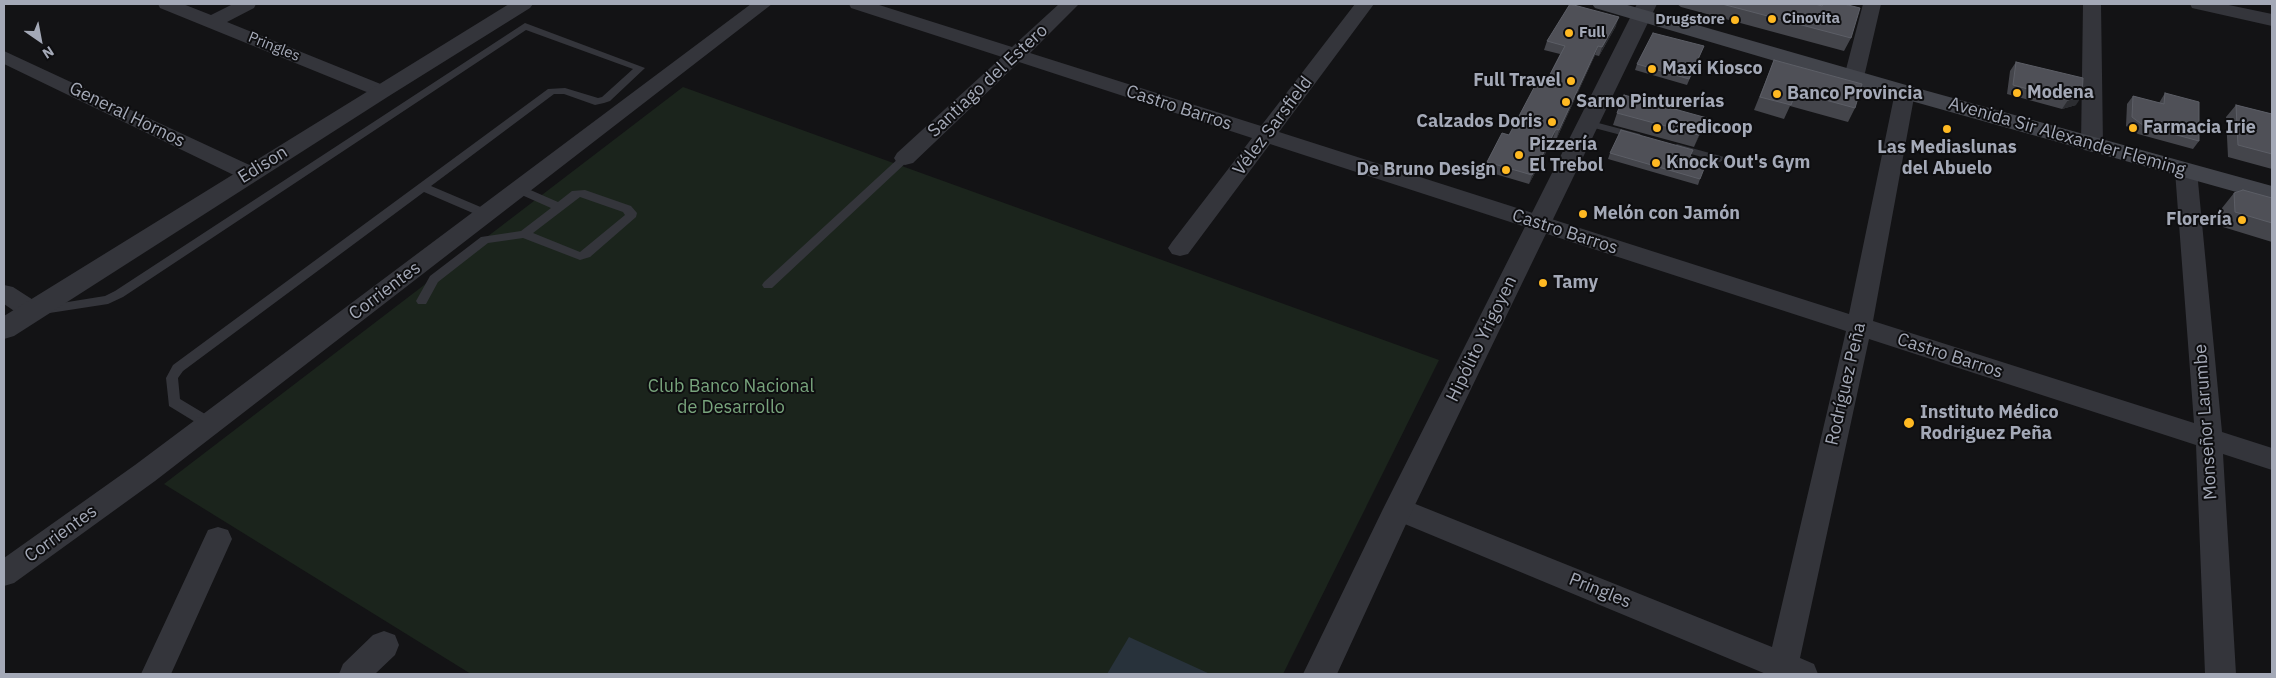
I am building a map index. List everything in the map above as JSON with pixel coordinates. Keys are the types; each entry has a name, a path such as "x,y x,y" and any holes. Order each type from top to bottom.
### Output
{"main road":[{"name":"Avenida Sir Alexander Fleming","path":"1602,4 1644,10 1905,92 2272,194"}],"street":[{"name":"Pringles","path":"166,4 381,91"},
{"path":"212,22 247,4"},
{"name":"Edison","path":"4,330 381,91 523,4"},
{"name":"Corrientes","path":"4,574 210,424 763,4"},
{"name":"Castro Barros","path":"858,4 2272,459"},
{"name":"Santiago del Estero","path":"905,158 1070,4"},
{"name":"Vélez Sarsfield","path":"1180,248 1365,4"},
{"path":"1854,77 1872,4"},
{"path":"2092,4 2092,144"},
{"path":"2199,4 2272,20"},
{"name":"Hipólito Yrigoyen","path":"1320,674 1398,509 1644,10"},
{"name":"General Hornos","path":"4,57 250,174"},
{"name":"Rodríguez Peña","path":"1789,671 1905,92"},
{"name":"Monseñor Larumbe","path":"2186,171 2209,438 2221,674"},
{"path":"4,293 32,311"},
{"name":"Pringles","path":"1398,509 1789,671"},
{"path":"156,674 218,539"},
{"path":"354,674 384,645"}],"lane":[{"path":"32,311 108,300 119,294 525,26 640,68 606,99 600,101 595,102 565,91 552,91 178,368 172,378 174,402 210,424"},
{"path":"1587,123 1644,138"},
{"path":"1663,144 1720,159"},
{"path":"768,285 905,158"},
{"path":"423,187 486,214"},
{"path":"518,189 559,207"},
{"path":"422,301 434,279 485,240 524,234 576,194 582,193 627,209 631,213 630,217 586,254 580,256 524,234"}],"green space":[{"name":"Club Banco Nacional de Desarrollo","path":"683,87 1439,360 1283,674 471,674 164,484"}],"shaded area":[{"path":"1129,637 1210,674 1107,674"}],"building":[{"path":"1570,4 1619,17 1602,47 1598,46 1559,130 1556,129 1532,175 1487,162 1502,133 1509,135 1538,80 1546,82 1565,46 1547,41"},
{"path":"1722,4 1815,4 1822,6 1823,4 1844,4 1860,8 1851,38"},
{"path":"1653,33 1704,46 1689,79 1637,64"},
{"path":"1774,60 1862,84 1855,108 1796,92 1791,105 1760,97"},
{"path":"2016,62 2083,78 2082,96 2068,100 2013,85"},
{"path":"2165,93 2199,102 2199,141 2144,126 2132,117 2133,96 2164,104"},
{"path":"1624,95 1707,118 1699,135 1617,113"},
{"path":"2236,105 2272,114 2272,154 2238,145"},
{"path":"1621,130 1693,150 1690,156 1707,161 1700,179 1610,153"},
{"path":"2243,190 2272,198 2272,223 2235,212 2234,193"}],"place":[{"name":"Cinovita","path":"1772,19"},
{"name":"Drugstore","path":"1735,20"},
{"name":"Full","path":"1569,33"},
{"name":"Maxi Kiosco","path":"1652,69"},
{"name":"Full Travel","path":"1571,81"},
{"name":"Modena","path":"2017,93"},
{"name":"Banco Provincia","path":"1777,94"},
{"name":"Sarno Pinturerías","path":"1566,102"},
{"name":"Calzados Doris","path":"1552,122"},
{"name":"Credicoop","path":"1657,128"},
{"name":"Farmacia Irie","path":"2133,128"},
{"name":"Las Mediaslunas del Abuelo","path":"1947,129"},
{"name":"Pizzería El Trebol","path":"1519,155"},
{"name":"Knock Out's Gym","path":"1656,163"},
{"name":"De Bruno Design","path":"1506,170"},
{"name":"Melón con Jamón","path":"1583,214"},
{"name":"Florería","path":"2242,220"},
{"name":"Tamy","path":"1543,283"},
{"name":"Instituto Médico Rodriguez Peña","path":"1909,423"}]}
